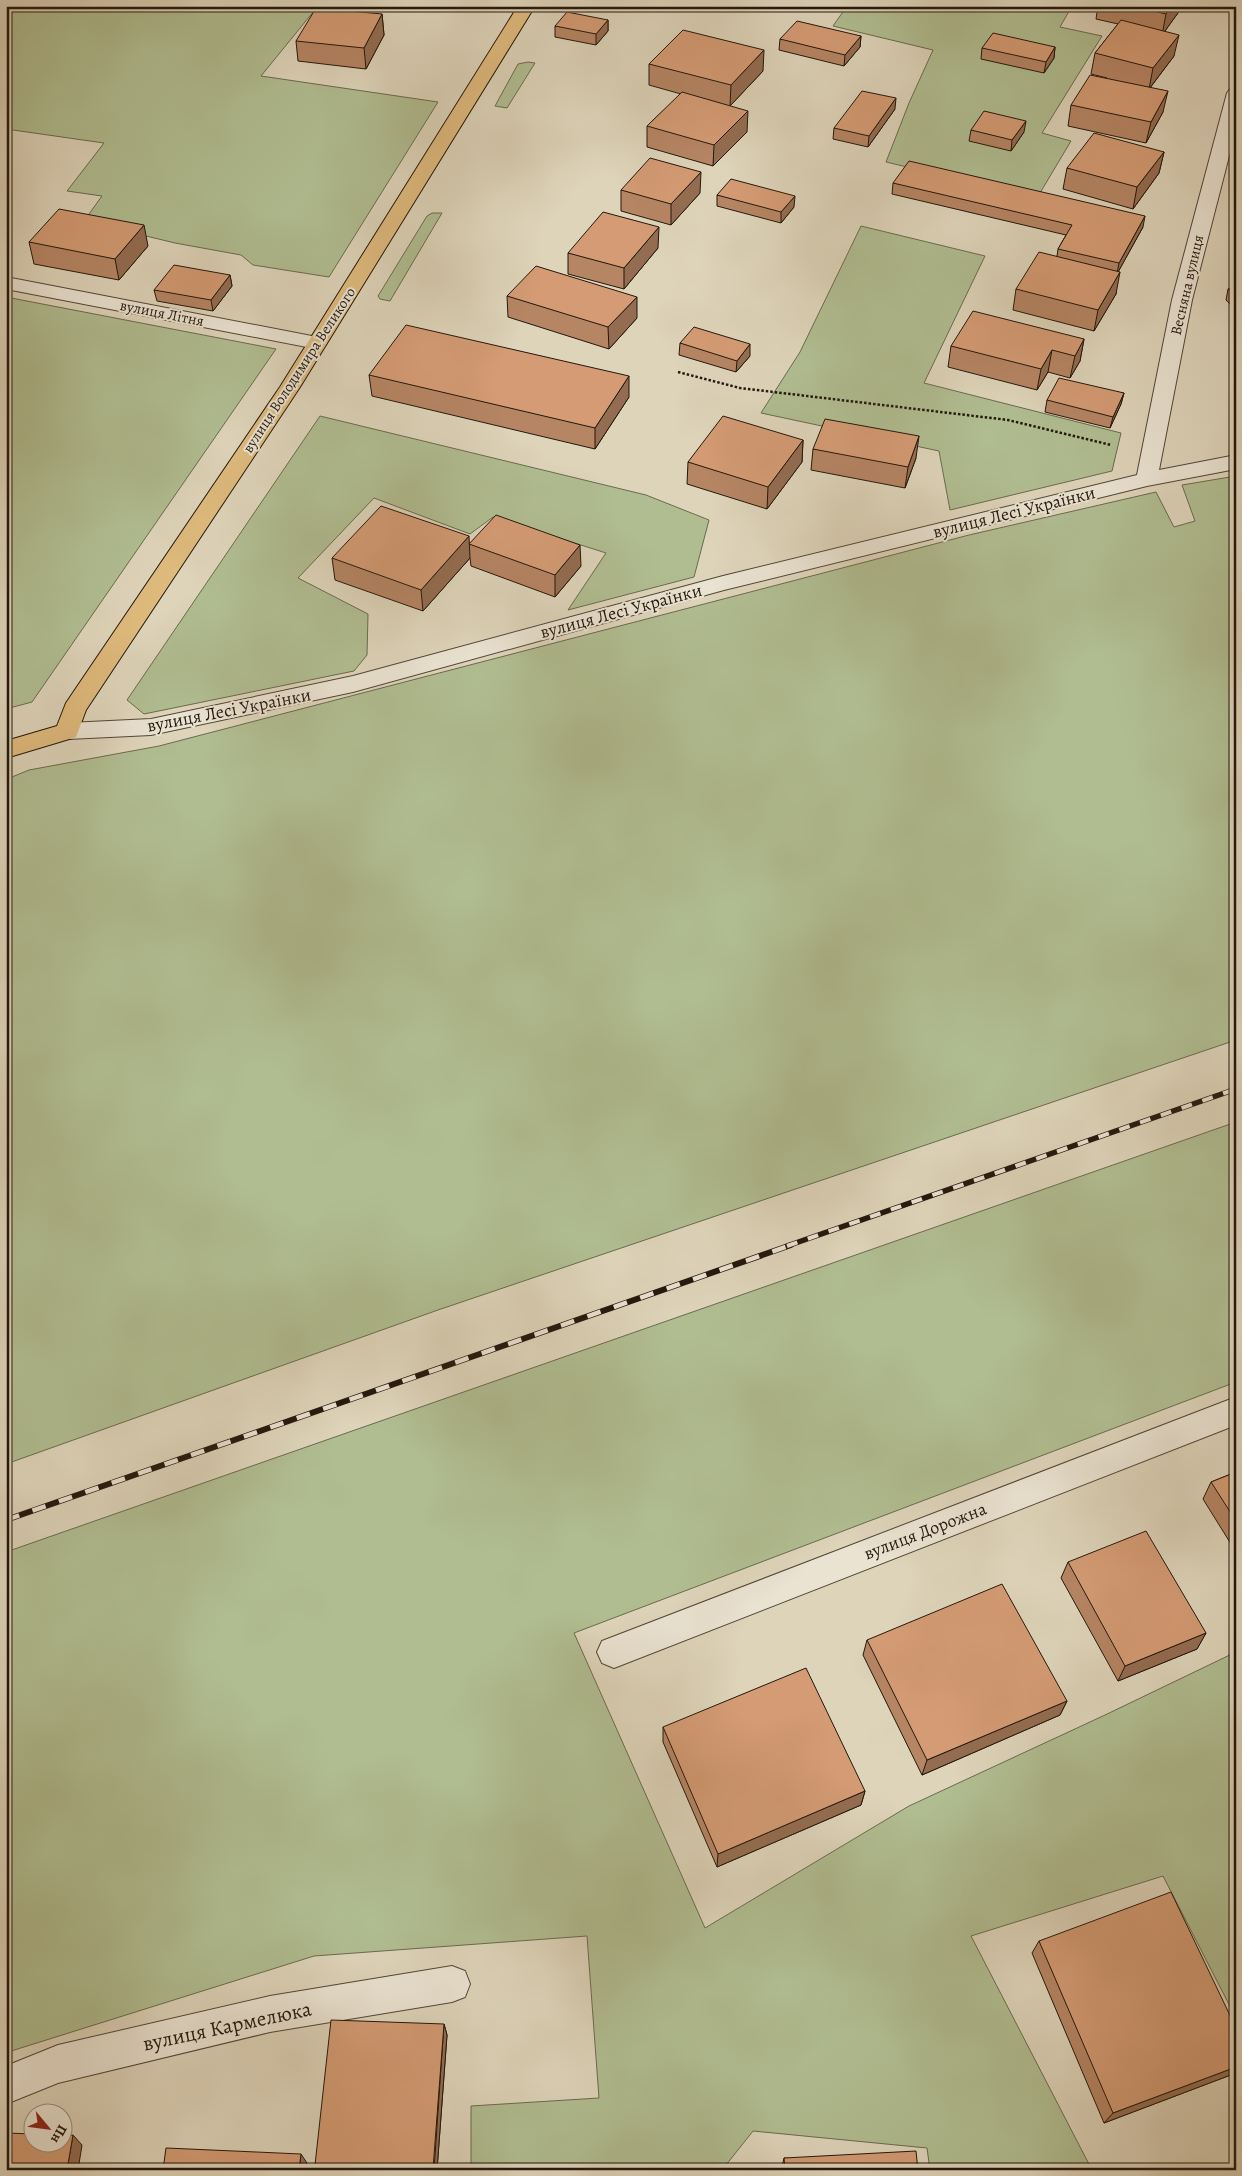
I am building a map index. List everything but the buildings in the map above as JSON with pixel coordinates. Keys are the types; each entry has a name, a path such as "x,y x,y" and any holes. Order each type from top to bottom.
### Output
{"main road":[{"name":"вулиця Володимира Великого","path":"68,730 74,709 290,387 527,6"},
{"name":"вулиця Лесі Українки","path":"6,750 68,730"}],"street":[{"name":"Весняна вулиця","path":"1148,479 1182,300 1236,93"},
{"name":"вулиця Літня","path":"6,283 317,343"},
{"name":"вулиця Лесі Українки","path":"68,730 96,731 152,727 353,684 723,583 1148,479 1236,462"},
{"name":"вулиця Дорожна","path":"614,1652 1236,1411"},
{"name":"вулиця Кармелюка","path":"6,2085 58,2064 260,2017 452,1984"}],"path":[{"path":"678,372 740,388 1008,420 1152,456"}],"green space":[{"path":"6,6 318,6 261,76 438,102 329,277 253,265 241,255 175,243 84,221 102,196 67,191 104,143 6,129"},
{"path":"847,6 1072,6 1060,27 1102,36 1042,133 1071,141 1037,198 886,162 909,103 933,50 833,26"},
{"path":"535,63 507,108 495,106 518,64"},
{"path":"432,213 442,213 390,301 380,299 378,296 427,216"},
{"path":"861,226 985,256 924,383 1121,433 1112,471 950,510 939,451 761,413 800,352"},
{"path":"6,297 276,349 32,702 6,709"},
{"path":"320,416 646,495 709,520 694,577 568,610 606,553 493,517 470,534 374,498 298,578 368,614 367,655 354,671 144,714 127,700"},
{"path":"1236,476 1236,1040 438,1310 6,1464 7,779 29,770 159,746 969,535 1156,492 1174,527 1195,521 1182,485"},
{"path":"1236,1122 1236,1382 574,1633 705,1928 909,1806 1236,1652 1236,2018 1163,1876 971,1936 1092,2170 930,2170 927,2148 753,2131 722,2170 471,2170 471,2106 599,2098 587,1936 314,1956 8,2052 6,2046 6,1552"}],"railway":[{"path":"787,1246 1236,1089"},
{"path":"6,1520 791,1245"}]}
